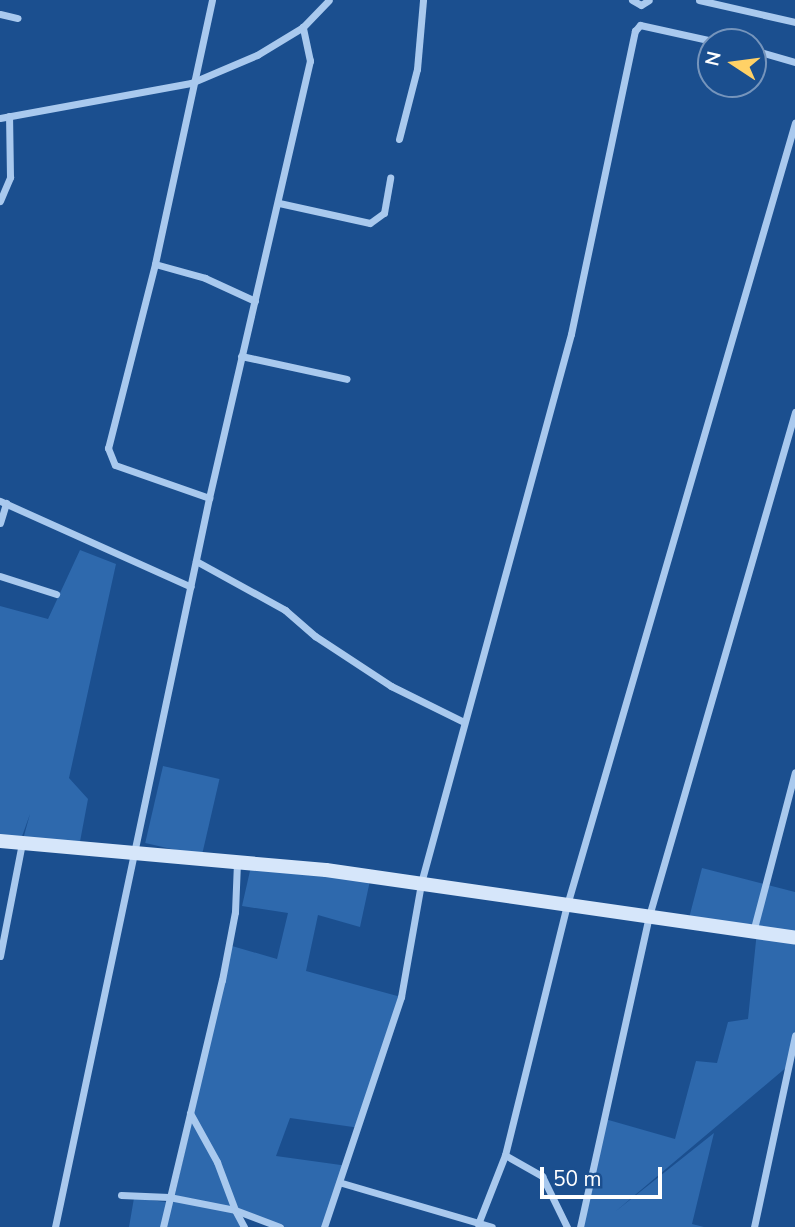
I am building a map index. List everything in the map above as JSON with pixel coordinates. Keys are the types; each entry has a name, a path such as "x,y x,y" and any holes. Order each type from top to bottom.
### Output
{"street":[{"path":"209,498 114,465 108,448 155,264 191,83 212,0"},
{"path":"0,118 191,83 257,55 303,27 328,0"},
{"path":"399,139 416,69 423,0"},
{"path":"632,0 641,5 649,0"},
{"path":"699,0 795,22"},
{"path":"0,14 18,18"},
{"path":"324,1227 342,1183 401,997 421,883 571,334 635,31 640,25 697,37"},
{"path":"55,1227 209,498 310,61 303,27"},
{"path":"767,54 795,62"},
{"path":"0,201 10,177 9,117"},
{"path":"478,1224 505,1155 567,905 795,122"},
{"path":"279,202 370,223 384,213 390,178"},
{"path":"155,264 205,278 255,300"},
{"path":"241,356 347,379"},
{"path":"580,1227 649,916 795,412"},
{"path":"0,523 3,502 191,587"},
{"path":"196,561 285,611 315,636 391,686 464,722"},
{"path":"0,576 56,594"},
{"path":"754,932 795,772"},
{"path":"0,841 237,861 421,883 795,938"},
{"path":"0,956 22,843"},
{"path":"163,1227 226,957 237,861"},
{"path":"754,1227 795,1035"},
{"path":"190,1112 217,1163 244,1227"},
{"path":"505,1155 541,1176 567,1227"},
{"path":"342,1183 492,1227"},
{"path":"121,1195 169,1197 235,1210 280,1227"}],"shaded area":[{"path":"80,550 116,564 69,778 88,799 79,847 22,843 30,814 20,842 0,840 0,606 48,619"},
{"path":"163,766 220,779 202,856 145,843"},
{"path":"252,862 371,876 360,927 318,915 306,971 401,997 360,1128 290,1118 276,1156 348,1166 324,1227 278,1227 240,1215 245,1227 129,1227 134,1198 173,1203 232,946 277,959 288,913 242,906"},
{"path":"702,868 795,892 795,1035 788,1066 616,1211 714,1133 692,1224 704,1227 580,1227 605,1119 675,1139 696,1061 717,1063 728,1022 748,1019 757,931 688,922"}]}
